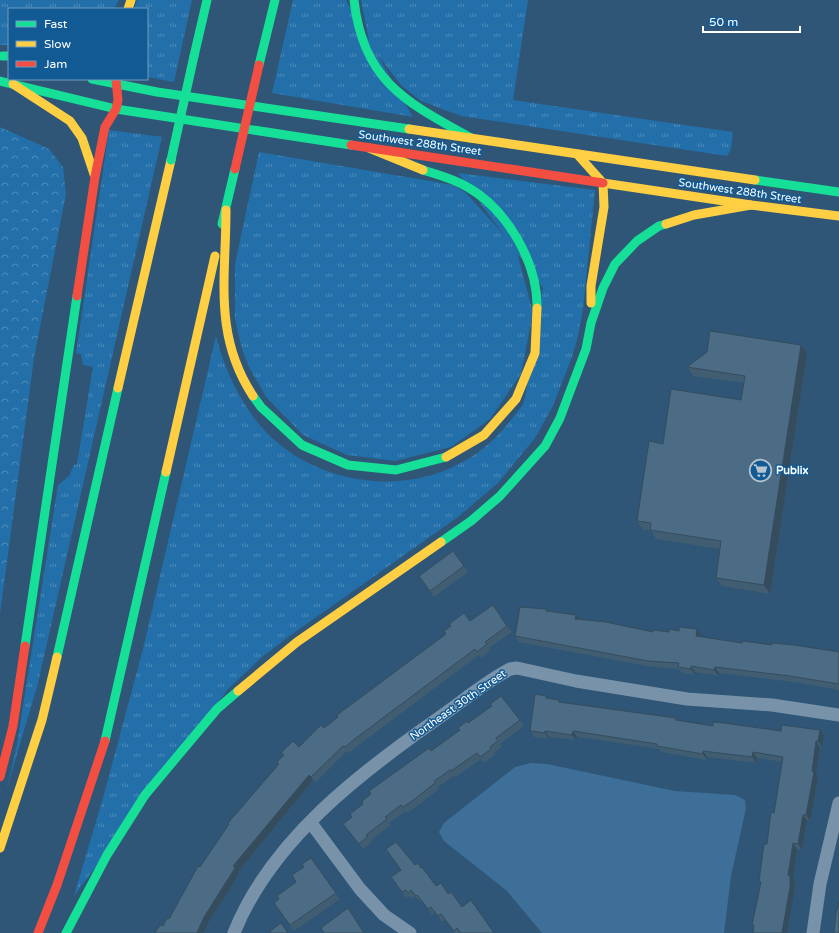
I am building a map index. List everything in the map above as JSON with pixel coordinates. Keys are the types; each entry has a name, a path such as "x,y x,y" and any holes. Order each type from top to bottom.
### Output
{"main road":[{"path":"0,848 42,720 207,0"},
{"path":"38,933 57,885 104,747 235,169 275,0"},
{"path":"354,0 357,24 364,43 373,63 389,84 403,97 419,108 471,138"},
{"name":"Southwest 288th Street","path":"100,80 471,138 839,192"},
{"name":"Southwest 288th Street","path":"0,81 116,109 751,205 839,216"},
{"path":"0,777 13,726 95,177 105,127 116,109 118,100 117,82"},
{"path":"13,84 70,121 82,138 95,177"},
{"path":"226,210 226,259 223,295 226,331 240,375 251,394 269,418 286,435 307,450 334,462 357,469 384,471 411,469 440,461 478,442 505,414 518,397 534,359 538,337 540,314 536,288 530,263 509,225 477,193 448,177 410,166 370,148"},
{"path":"577,154 603,183 604,207 591,286 591,323"},
{"path":"66,933 107,855 145,795 217,709 297,642 470,521 500,496 545,446 560,418 586,349 591,323 603,288 615,264 637,241 659,226 686,217 751,205"}],"street":[{"name":"Northeast 30th Street","path":"234,933 258,887 287,849 329,804 379,760 510,669 517,668 576,681 687,698 772,705 839,715"},
{"path":"813,933 820,884 839,803"},
{"path":"311,823 360,890 384,915 410,933"}],"green space":[{"path":"0,0 119,0 115,8 8,8 8,45 0,45"},
{"path":"137,0 192,0 174,82 148,77 148,8 134,8"},
{"path":"293,0 346,0 413,117 272,93"},
{"path":"361,0 528,0 513,100 733,132 731,149 727,156 461,116 421,101 401,85 370,45"},
{"path":"0,127 49,149 63,167 66,194 34,358 0,614"},
{"path":"109,130 162,137 38,683 7,788 17,744 58,485 69,476 74,465 77,464 93,367 83,365 81,354 76,353"},
{"path":"259,152 453,185 465,192 516,248 533,313 521,374 490,419 451,447 395,461 347,455 303,435 266,397 249,367 242,349 235,319 235,264"},
{"path":"458,173 595,190 583,309 578,336 572,357 553,406 535,438 498,483 458,517 288,637 261,658 228,689 74,896 103,798 143,649 216,336 222,357 235,387 252,415 272,438 297,457 324,470 354,478 384,481 414,479 444,471 478,453 489,444 523,404 543,288"}],"shaded area":[{"path":"531,763 547,764 675,791 735,795 745,800 746,808 731,876 724,933 542,933 507,891 444,841 439,832 444,823 515,767"}],"building":[{"path":"710,331 801,345 764,585 716,578 721,541 650,530 651,523 637,521 649,441 663,444 671,389 741,400 745,376 687,367 707,352"},
{"path":"453,551 464,566 430,591 419,576"},
{"path":"493,605 507,626 485,642 487,644 477,652 475,649 345,747 343,746 311,777 309,775 233,866 235,868 204,917 197,933 155,933 160,925 163,926 167,918 169,919 198,866 200,867 229,824 228,823 279,764 277,762 284,755 281,753 293,741 299,747 321,725 324,728 338,717 337,715 446,634 444,631 451,626 449,624 464,613 470,621"},
{"path":"520,607 546,609 546,611 576,615 575,619 606,622 653,632 653,630 669,632 669,629 679,631 679,627 697,629 696,636 742,643 743,641 772,645 772,643 794,645 839,652 839,684 790,676 715,667 714,670 691,666 691,669 678,667 679,663 648,661 515,636"},
{"path":"535,694 546,696 546,698 559,700 559,702 676,718 676,720 713,726 713,722 781,731 782,725 820,730 818,741 816,741 812,771 814,772 806,815 803,815 798,844 793,843 788,875 790,876 790,887 782,933 753,933 754,925 752,925 761,882 759,881 764,844 767,844 771,812 774,813 783,757 753,752 752,757 703,751 703,754 657,746 657,744 573,731 572,735 545,731 545,733 530,731"},
{"path":"501,696 520,720 496,738 498,741 490,747 491,749 480,757 477,753 451,771 450,770 434,781 435,783 412,801 403,807 401,805 385,817 387,819 366,835 368,836 359,844 343,824 352,817 350,814 363,804 362,801 371,794 369,791 429,748 431,751 460,730 458,728 467,721 468,723 492,706 490,704"},
{"path":"396,842 415,865 418,863 421,868 422,867 436,886 441,883 448,894 451,892 462,907 471,900 494,933 461,933 457,928 454,931 441,914 438,916 431,907 428,909 411,890 408,893 406,890 402,892 391,877 401,870 386,849"},
{"path":"311,858 336,893 290,925 274,903 279,899 277,896 296,882 292,875 304,867 302,864"},
{"path":"839,902 839,933 834,933 836,913"},
{"path":"348,908 364,933 324,933 321,928"},
{"path":"281,923 288,933 271,933 270,931"}],"traffic: fast":[{"path":"194,56 207,0"},
{"path":"259,65 275,0"},
{"path":"354,0 359,28 367,51 378,70 392,86 408,100 427,113 471,138"},
{"path":"2,56 8,56"},
{"path":"171,160 194,56"},
{"path":"97,80 157,92 409,129"},
{"path":"0,81 116,109 351,145"},
{"path":"222,224 235,169"},
{"path":"423,170 464,185 483,198 496,210 518,239 526,256 536,291 537,308"},
{"path":"755,180 839,192"},
{"path":"441,542 471,521 500,496 545,446 560,418 586,349 591,323 603,288 615,264 637,241 659,226 666,224"},
{"path":"25,646 77,296"},
{"path":"57,657 118,388"},
{"path":"253,396 261,407 302,445 348,465 396,470 446,457"},
{"path":"105,741 166,472"},
{"path":"66,933 107,855 145,795 217,709 238,691"}],"traffic: slow":[{"path":"128,8 131,0"},
{"path":"13,84 70,121 82,138 94,174"},
{"path":"409,129 755,180"},
{"path":"369,148 423,170"},
{"path":"577,154 603,183 604,207 591,286 591,303"},
{"path":"118,388 171,160"},
{"path":"603,183 751,205 839,216"},
{"path":"666,224 694,215 751,205"},
{"path":"226,210 224,306 227,328 232,351 240,373 253,396"},
{"path":"166,472 215,256"},
{"path":"446,457 484,435 516,399 535,353 537,308"},
{"path":"238,691 297,642 441,542"},
{"path":"0,848 42,720 57,657"}],"traffic: jam":[{"path":"235,169 259,65"},
{"path":"77,296 95,177 105,127 116,109 118,100 116,80"},
{"path":"351,145 603,183"},
{"path":"0,777 13,726 25,646"},
{"path":"38,933 57,885 105,741"}],"place":[{"name":"Publix","path":"761,470"}]}
